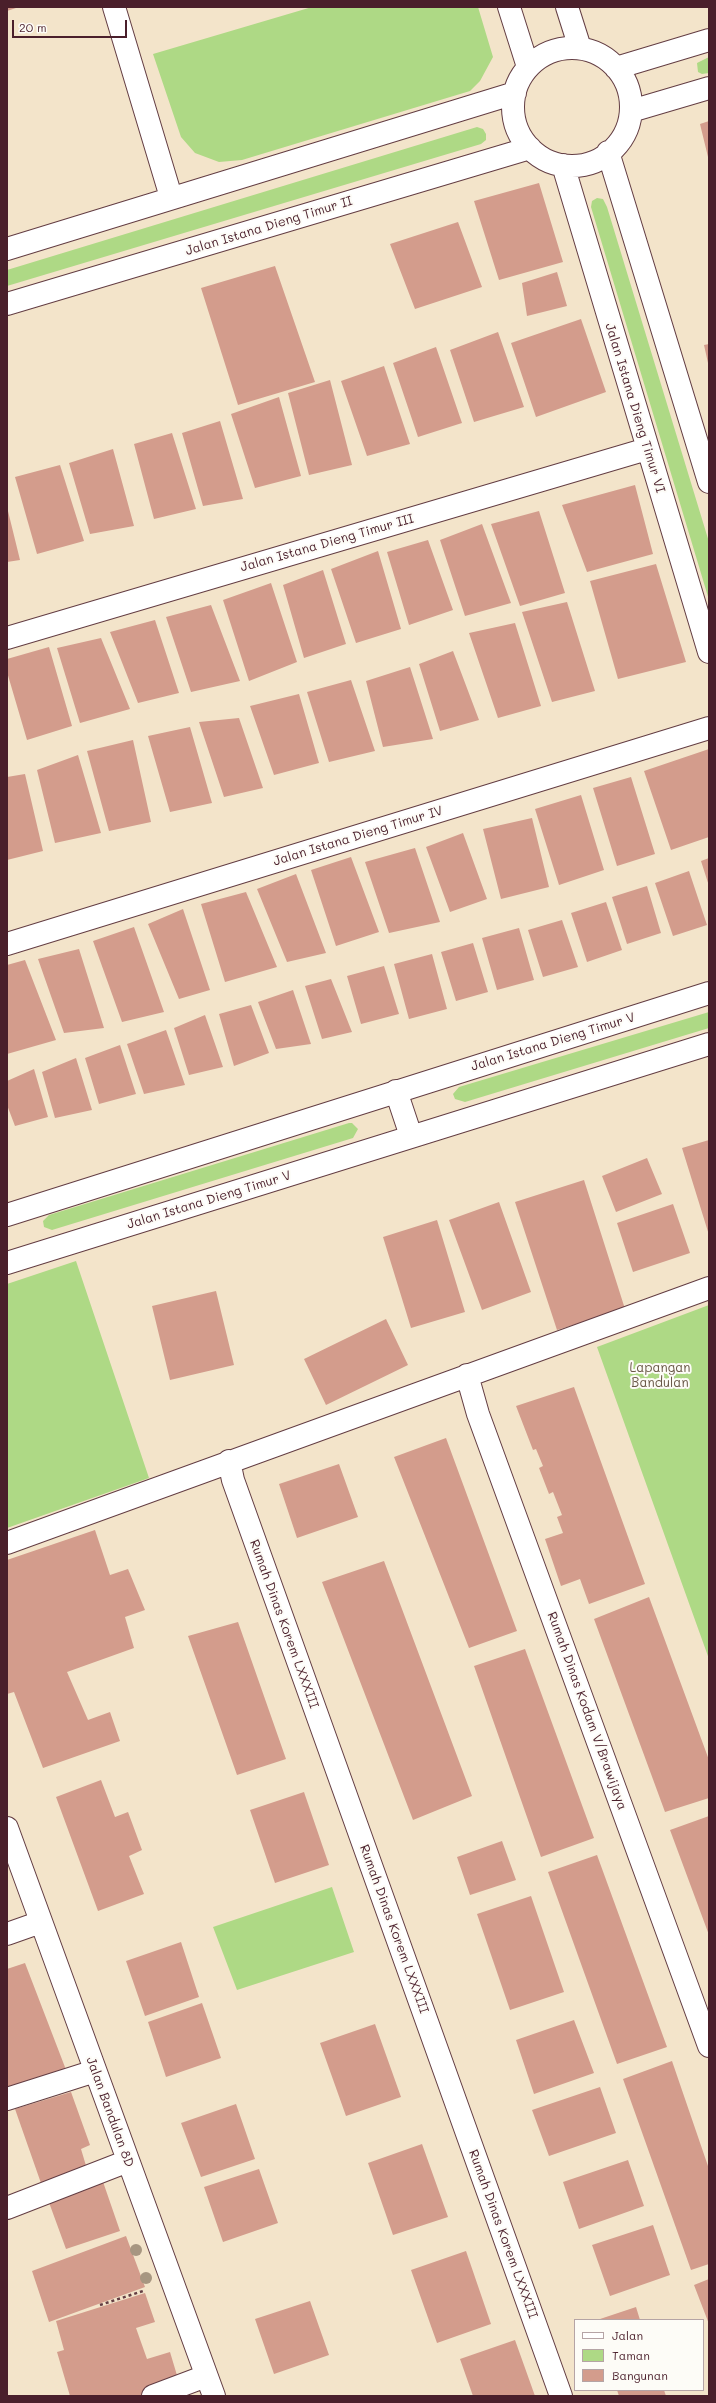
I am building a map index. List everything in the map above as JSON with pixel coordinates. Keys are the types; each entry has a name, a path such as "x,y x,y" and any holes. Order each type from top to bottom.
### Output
{"street":[{"path":"114,7 171,197"},
{"path":"509,7 528,67"},
{"path":"567,7 580,48"},
{"path":"616,68 709,40"},
{"path":"565,48 580,48 597,53 616,68 623,77 629,94 631,111 622,138 598,160 580,165 563,165 545,159 530,148 518,132 514,113 514,93 528,67 551,52 565,48"},
{"path":"631,111 709,88"},
{"path":"7,249 171,197 514,93"},
{"name":"Jalan Istana Dieng Timur II","path":"7,304 530,148"},
{"path":"608,152 709,482"},
{"name":"Jalan Istana Dieng Timur VI","path":"563,165 709,652"},
{"name":"Jalan Istana Dieng Timur III","path":"7,638 647,449"},
{"name":"Jalan Istana Dieng Timur IV","path":"7,944 709,728"},
{"name":"Jalan Istana Dieng Timur V","path":"7,1215 709,993"},
{"name":"Jalan Istana Dieng Timur V","path":"7,1263 709,1044"},
{"path":"396,1091 411,1136"},
{"path":"7,1543 709,1288"},
{"name":"Rumah Dinas Kodam V/Brawijaya","path":"467,1375 481,1421 709,2046"},
{"name":"Rumah Dinas Korem LXXXIII","path":"229,1462 233,1480 561,2396"},
{"name":"Jalan Bandulan 8D","path":"7,1828 210,2386"},
{"path":"7,1934 41,1922"},
{"path":"7,2099 95,2071"},
{"path":"7,2208 128,2161"},
{"path":"153,2396 210,2386"}],"path":[{"path":"100,2306 172,2281"}],"green space":[{"path":"312,7 478,7 493,57 480,81 470,91 242,160 219,162 195,153 181,137 153,54"},
{"path":"709,57 709,73 702,74 698,72 697,63"},
{"path":"477,127 483,129 486,134 486,140 481,144 7,286 7,270"},
{"path":"597,198 603,199 607,207 709,542 709,600 591,207 592,201"},
{"path":"709,1012 709,1028 465,1102 455,1099 453,1094 459,1087"},
{"path":"352,1123 358,1129 353,1138 52,1230 44,1227 43,1221 49,1215"},
{"path":"76,1261 149,1478 7,1528 7,1284"},
{"name":"Lapangan Bandulan","path":"709,1305 709,1659 597,1347"},
{"path":"332,1887 354,1952 237,1990 213,1927"}],"building":[{"path":"7,7 19,7 7,11"},
{"path":"709,121 709,157 708,157 700,124"},
{"path":"539,183 563,262 499,280 474,201"},
{"path":"458,222 482,287 415,309 390,244"},
{"path":"275,266 315,382 238,405 201,288"},
{"path":"557,272 567,306 527,316 522,283"},
{"path":"581,319 606,392 536,417 511,343"},
{"path":"498,332 524,407 474,422 450,350"},
{"path":"709,344 709,363 708,363 704,345"},
{"path":"436,347 462,423 418,437 393,363"},
{"path":"384,366 410,444 367,456 341,381"},
{"path":"330,380 352,465 309,475 288,393"},
{"path":"279,397 301,476 255,488 231,414"},
{"path":"220,421 243,499 203,506 182,433"},
{"path":"172,433 196,509 154,519 134,444"},
{"path":"113,449 134,526 90,534 69,463"},
{"path":"60,465 84,541 37,554 15,477"},
{"path":"635,485 653,554 587,572 562,505"},
{"path":"7,507 20,560 7,562"},
{"path":"539,511 565,593 520,606 491,524"},
{"path":"482,524 511,603 465,616 440,540"},
{"path":"428,540 453,610 409,625 387,552"},
{"path":"378,551 401,629 356,643 331,569"},
{"path":"656,564 686,662 618,679 590,581"},
{"path":"323,570 346,644 304,658 283,585"},
{"path":"271,583 297,662 249,681 223,600"},
{"path":"567,602 595,691 552,702 522,612"},
{"path":"211,605 240,681 191,692 166,617"},
{"path":"155,620 179,693 138,703 110,632"},
{"path":"515,623 541,706 498,718 469,633"},
{"path":"101,638 130,709 80,723 57,648"},
{"path":"49,647 72,726 27,740 7,672 7,659"},
{"path":"453,651 479,720 440,731 419,664"},
{"path":"410,667 433,739 383,747 366,681"},
{"path":"351,680 375,751 329,762 307,692"},
{"path":"299,694 319,763 274,775 250,706"},
{"path":"239,718 263,788 224,797 199,722"},
{"path":"190,727 212,803 170,812 148,736"},
{"path":"133,740 151,822 109,831 87,751"},
{"path":"709,749 709,837 671,850 644,771"},
{"path":"78,755 101,833 55,843 37,770"},
{"path":"25,774 43,851 7,860 7,777"},
{"path":"631,777 655,854 617,866 593,788"},
{"path":"581,795 604,870 559,885 535,809"},
{"path":"532,818 549,887 501,899 483,829"},
{"path":"463,833 487,899 450,912 426,847"},
{"path":"415,848 440,922 389,933 365,862"},
{"path":"351,857 379,932 336,946 311,870"},
{"path":"709,858 709,886 701,861"},
{"path":"689,871 707,925 673,936 655,883"},
{"path":"296,874 326,953 287,962 257,889"},
{"path":"647,886 661,933 627,944 612,897"},
{"path":"246,892 277,967 225,982 201,904"},
{"path":"606,902 622,950 587,962 571,913"},
{"path":"183,909 210,990 179,999 148,924"},
{"path":"562,920 578,967 543,977 528,930"},
{"path":"134,927 164,1012 122,1022 93,941"},
{"path":"519,928 534,980 497,990 482,938"},
{"path":"473,943 488,992 456,1001 441,952"},
{"path":"79,949 104,1028 64,1033 38,959"},
{"path":"432,954 447,1009 409,1019 394,964"},
{"path":"25,960 56,1040 7,1054 7,965"},
{"path":"384,966 399,1014 361,1024 347,976"},
{"path":"331,979 352,1032 322,1039 305,986"},
{"path":"293,990 311,1044 276,1049 258,1002"},
{"path":"251,1005 269,1053 234,1066 219,1014"},
{"path":"205,1015 223,1067 189,1075 174,1028"},
{"path":"166,1030 185,1085 144,1094 127,1044"},
{"path":"120,1045 136,1094 99,1104 85,1058"},
{"path":"76,1058 92,1110 55,1118 42,1072"},
{"path":"34,1069 48,1117 15,1126 7,1105 7,1081"},
{"path":"709,1140 709,1235 682,1148"},
{"path":"647,1158 662,1194 616,1212 602,1176"},
{"path":"584,1180 625,1309 557,1330 515,1202"},
{"path":"499,1202 531,1292 482,1310 449,1220"},
{"path":"673,1204 690,1253 633,1272 617,1223"},
{"path":"437,1220 465,1312 411,1328 383,1237"},
{"path":"216,1291 234,1365 170,1380 152,1306"},
{"path":"386,1319 408,1365 326,1405 304,1359"},
{"path":"574,1387 645,1584 589,1604 580,1579 561,1586 545,1539 563,1533 557,1517 562,1515 553,1492 549,1494 539,1468 543,1466 536,1449 533,1450 516,1406"},
{"path":"446,1438 517,1631 469,1648 394,1457"},
{"path":"339,1464 358,1517 297,1538 279,1484"},
{"path":"95,1530 110,1575 128,1569 145,1610 125,1617 134,1648 67,1672 88,1720 110,1712 120,1741 43,1768 14,1692 7,1694 7,1560"},
{"path":"384,1561 472,1796 413,1820 322,1582"},
{"path":"649,1597 709,1760 709,1798 665,1812 594,1619"},
{"path":"238,1622 286,1759 237,1775 188,1636"},
{"path":"525,1649 594,1838 541,1857 474,1666"},
{"path":"101,1780 115,1817 128,1812 142,1850 129,1856 144,1894 98,1911 56,1797"},
{"path":"304,1792 329,1865 275,1883 250,1810"},
{"path":"709,1816 709,1935 670,1830"},
{"path":"502,1841 516,1880 470,1895 457,1857"},
{"path":"597,1855 667,2047 617,2064 548,1872"},
{"path":"531,1896 564,1992 510,2010 477,1914"},
{"path":"181,1942 199,1997 145,2016 126,1961"},
{"path":"25,1963 68,2075 7,2095 7,1969"},
{"path":"202,2003 221,2058 166,2077 148,2022"},
{"path":"574,2020 594,2073 534,2094 516,2040"},
{"path":"375,2024 401,2097 346,2116 320,2043"},
{"path":"672,2061 709,2169 709,2264 691,2270 623,2079"},
{"path":"600,2087 616,2133 549,2156 532,2110"},
{"path":"71,2092 90,2145 81,2149 87,2169 42,2186 15,2109"},
{"path":"236,2104 255,2159 201,2177 181,2123"},
{"path":"422,2144 448,2217 393,2235 368,2163"},
{"path":"628,2160 644,2206 579,2229 563,2182"},
{"path":"259,2169 278,2223 223,2242 204,2187"},
{"path":"101,2176 120,2231 66,2249 47,2197"},
{"path":"653,2225 670,2275 610,2296 592,2245"},
{"path":"126,2236 145,2287 49,2322 32,2271"},
{"path":"466,2251 491,2324 437,2343 411,2270"},
{"path":"709,2279 709,2324 694,2285"},
{"path":"145,2293 155,2322 136,2328 147,2359 170,2352 179,2382 140,2396 70,2396 57,2352 64,2350 56,2321"},
{"path":"310,2301 329,2355 274,2374 255,2319"},
{"path":"636,2307 640,2319 600,2319"},
{"path":"515,2340 535,2396 473,2396 460,2359"},
{"path":"617,2391 664,2391 666,2396 619,2396"}]}
